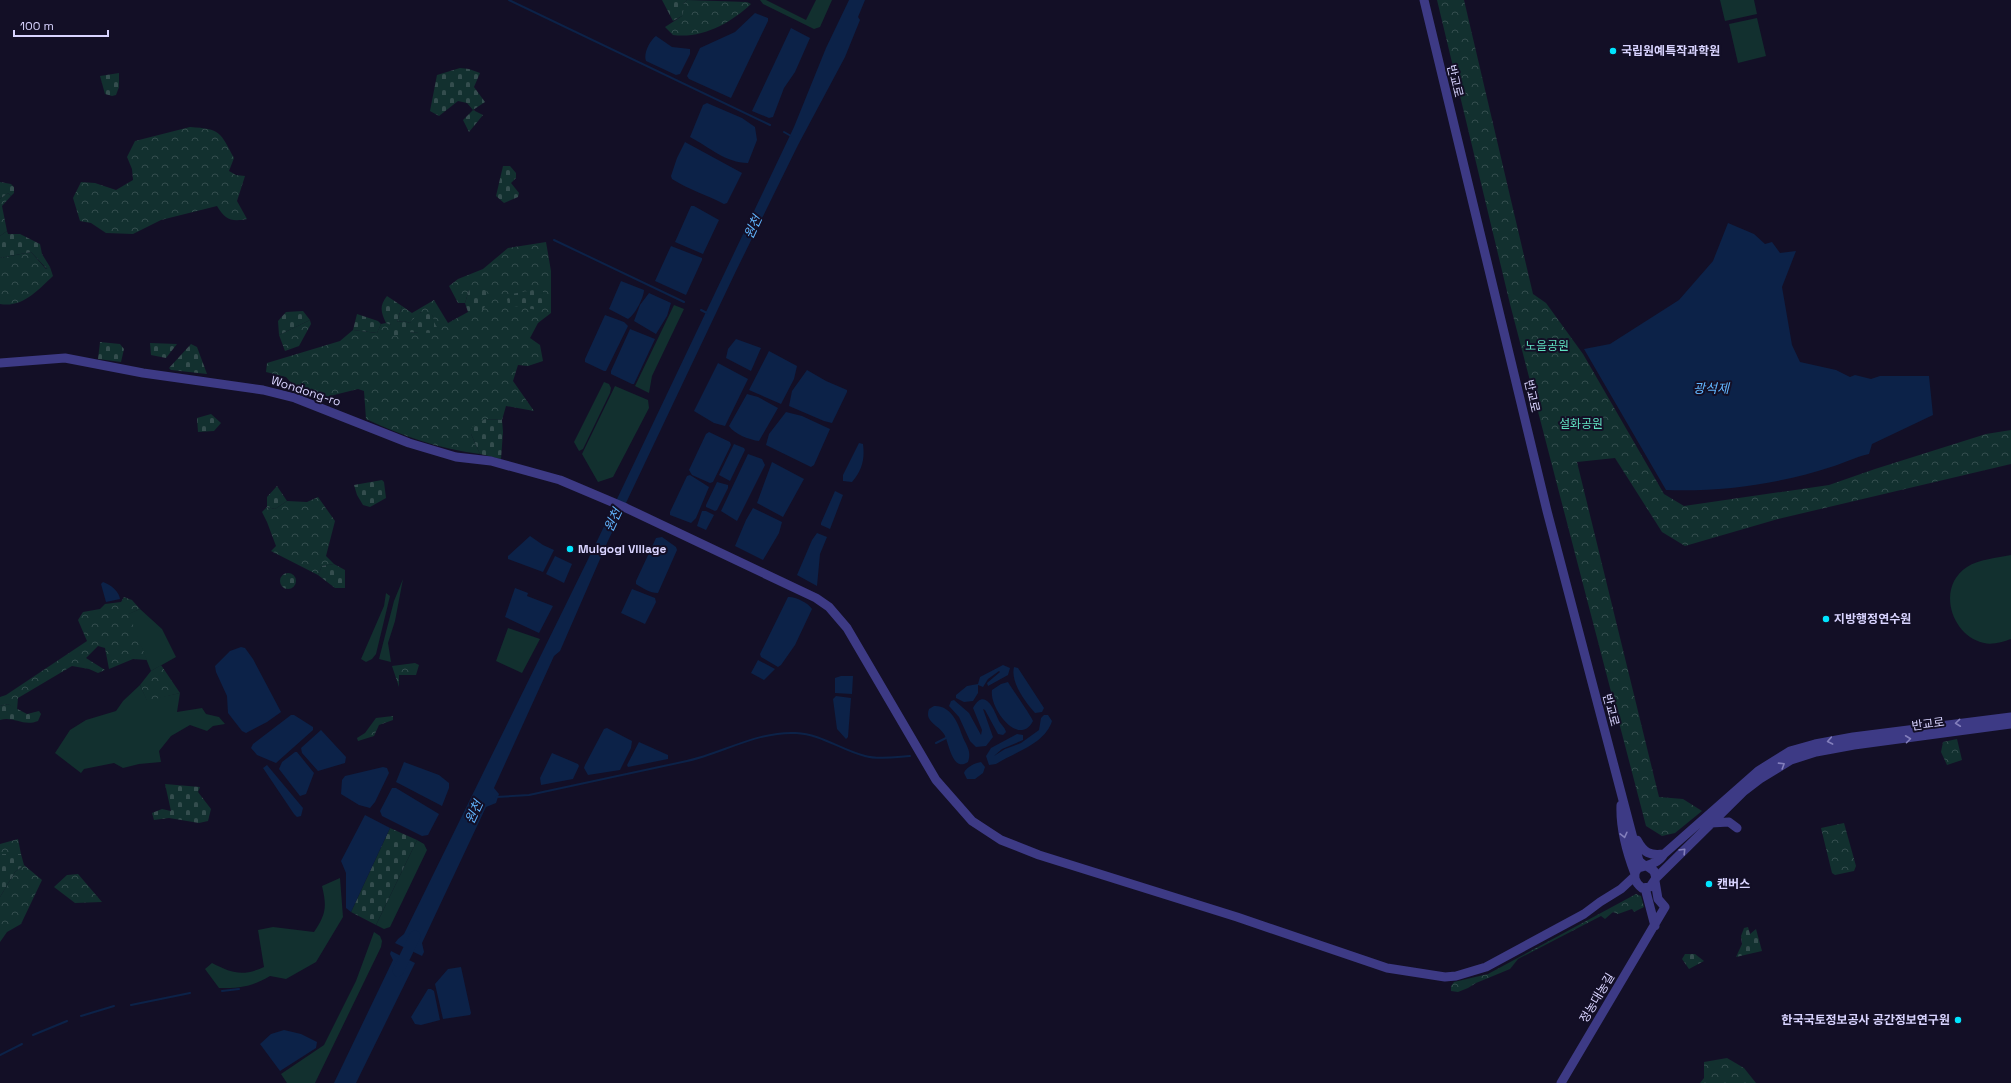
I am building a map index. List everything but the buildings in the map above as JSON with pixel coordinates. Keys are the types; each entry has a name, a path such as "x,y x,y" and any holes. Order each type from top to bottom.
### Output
{"street":[{"name":"반교로","path":"1424,0 1547,510 1639,861 1646,866 1661,859 1664,854 1758,771 1790,752 1815,744 1902,730 2011,717"},
{"name":"Wondong-ro","path":"0,363 65,358 143,373 262,390 295,398 410,443 456,456 491,461 560,480 626,508 816,598 829,607 847,628 936,780 972,821 1001,840 1039,855 1237,917 1387,968 1426,975 1456,976 1486,967 1584,914"},
{"name":"반교로","path":"1655,880 1709,824 1760,779 1791,760 1816,752 1854,745 2011,724"},
{"name":"반교로","path":"1621,796 1620,820 1635,875"},
{"path":"1709,824 1729,822 1737,828"},
{"path":"1632,835 1644,852 1648,854 1664,854"},
{"path":"1584,914 1621,889 1635,875 1638,868 1646,866 1654,871 1658,899 1664,910"},
{"path":"1635,875 1636,883 1643,888 1651,906 1655,926"},
{"path":"1584,914 1588,914 1635,888 1650,887 1655,880"},
{"path":"1651,906 1664,910"},
{"name":"정농대농길","path":"1561,1083 1664,910"}],"green space":[{"path":"662,0 687,0 683,4 684,8 682,16 673,21"},
{"path":"687,0 747,2 751,4 725,23 705,32 695,35 673,35 665,27 682,16 683,4"},
{"path":"760,0 766,0 806,20 816,0 832,0 820,27 814,29 763,4"},
{"name":"설화공원","path":"1437,0 1464,0 1533,294 1546,303 1583,354 1664,494 1684,506 1829,485 1986,434 2011,430 2011,464 1778,519 1685,546 1662,532 1615,458 1577,462 1659,797 1683,799 1702,811 1675,833 1662,836 1646,826 1510,304"},
{"path":"1720,0 1754,0 1757,14 1725,21"},
{"path":"1757,18 1766,56 1738,63 1729,24"},
{"path":"460,68 469,69 480,73 474,87 485,102 473,110 467,103 458,101 439,116 430,111 437,75"},
{"path":"119,73 119,87 116,95 112,96 105,94 100,76"},
{"path":"473,110 483,115 469,132 463,120"},
{"path":"190,127 214,131 226,142 234,158 229,171 236,175 245,176 237,201 247,219 229,219 217,206 161,220 133,234 106,233 91,223 80,221 73,198 81,182 95,183 116,190 133,180 132,169 127,157 135,141"},
{"path":"503,166 510,166 516,173 516,178 511,183 519,193 518,197 504,203 496,196"},
{"path":"0,182 11,184 14,187 14,193 11,196 8,193 0,199"},
{"path":"8,193 11,196 2,206 7,231 0,236 0,199"},
{"path":"7,231 8,234 20,234 40,244 42,254 50,267 47,269 31,252 0,258 0,236"},
{"path":"546,242 551,271 551,313 538,323 530,338 540,345 543,361 528,366 518,365 513,381 534,411 506,406 502,420 485,419 471,434 480,454 450,449 422,441 366,419 364,391 358,389 326,397 325,401 298,391 286,377 266,372 267,363 340,341 353,330 377,333 381,324 386,323 405,331 417,332 428,328 434,323 432,315 421,312 410,323 404,321 397,322 402,306 412,313 434,300 448,323 468,312 481,312 469,290 465,303 458,303 449,286 458,279 483,269 508,248"},
{"path":"31,252 46,269 50,267 53,276 30,297 23,301 8,305 0,304 0,258"},
{"path":"481,286 487,292 489,301 481,312 468,312 465,303 469,290"},
{"path":"533,290 543,290 543,303 538,310 508,305 507,299 512,294"},
{"path":"387,296 402,306 397,322 404,321 410,323 420,313 426,311 432,315 437,327 433,333 407,332 403,336 394,335 388,332 391,325 386,323 382,309 383,303"},
{"path":"674,305 684,309 652,376 649,393 635,386"},
{"path":"303,311 310,320 279,335 278,321 286,312"},
{"path":"357,314 378,321 381,324 377,333 353,330"},
{"path":"310,320 311,324 299,346 285,351 279,335"},
{"path":"100,342 120,344 124,349 121,362 98,359"},
{"path":"150,343 177,344 166,358 151,355"},
{"path":"191,344 197,347 207,374 171,370 169,368"},
{"path":"604,382 609,384 611,388 610,393 583,449 579,451 574,442"},
{"path":"615,386 648,400 649,408 613,477 598,482 582,454"},
{"path":"211,414 221,423 214,431 198,432 197,418"},
{"path":"485,419 502,420 503,432 501,459 480,454 471,434 472,427"},
{"path":"382,480 384,482 386,498 370,507 363,505 357,495 354,485"},
{"path":"277,486 287,501 275,509 267,507 267,497"},
{"path":"318,497 335,521 326,556 334,564 322,566 318,575 271,551 276,546 262,512 267,507 275,509 287,501 307,502"},
{"path":"2011,555 2011,639 1987,644 1973,639 1963,631 1956,621 1950,598 1952,586 1957,576 1972,564 1983,560"},
{"path":"334,564 345,570 345,588 335,588 318,575 322,566"},
{"path":"288,573 295,578 296,581 291,588 288,589 281,584 280,581 285,574"},
{"path":"403,579 395,621 388,643 391,662 379,659 394,601"},
{"path":"386,593 390,596 376,654 372,659 366,662 361,659 384,606"},
{"path":"124,597 132,600 140,609 129,614 147,660 133,659 109,669 105,648 98,646 86,658 105,670 98,673 89,669 72,666 18,698 17,710 8,704 0,706 0,697 6,695 87,641 78,620 83,612 100,609 105,604 121,602"},
{"path":"140,609 162,629 176,657 151,671 128,614"},
{"path":"508,628 540,639 522,673 496,661"},
{"path":"415,663 419,665 416,675 399,675 399,687 392,666"},
{"path":"161,665 180,693 147,701 140,685 151,671"},
{"path":"140,685 147,700 180,693 177,712 202,708 206,714 219,717 225,724 213,726 207,731 190,725 171,736 159,751 161,762 139,764 123,768 114,763 84,769 81,773 55,753 70,730 86,720 116,711 123,701"},
{"path":"8,704 27,714 39,711 41,714 38,721 28,723 10,719 0,720 0,706"},
{"path":"393,716 393,720 379,725 374,736 358,741 357,738 365,733 376,718"},
{"path":"1957,739 1962,760 1947,765 1941,752 1943,742"},
{"path":"165,784 200,787 198,792 211,809 208,821 199,823 169,818 154,820 152,813 162,809 171,811"},
{"path":"1844,823 1856,866 1854,871 1835,875 1832,873 1821,828"},
{"path":"390,828 417,840 376,925 351,912"},
{"path":"18,839 21,854 0,854 0,844"},
{"path":"417,840 424,844 427,850 390,927 384,929 376,925"},
{"path":"0,854 21,854 24,865 15,872 0,897"},
{"path":"24,865 42,880 21,924 7,932 0,942 0,897 15,872"},
{"path":"78,874 102,902 75,903 54,887 67,875"},
{"path":"340,878 343,917 316,962 286,979 270,976 257,983 246,986 219,988 205,969 212,963 231,971 243,973 264,967 258,930 273,927 314,932 321,920 325,905 322,886"},
{"path":"1636,894 1641,896 1644,907 1634,912 1632,909 1618,914 1613,912 1605,919 1601,916 1518,959 1510,969 1458,992 1451,991 1451,986 1454,982 1488,974"},
{"path":"1748,927 1750,934 1756,929 1762,951 1736,957 1742,944 1741,936 1744,928"},
{"path":"374,932 380,936 382,941 381,947 315,1083 287,1083 281,1074 324,1045 356,981"},
{"path":"1685,954 1695,954 1704,961 1689,969 1682,959"},
{"path":"1727,1058 1744,1068 1756,1083 1700,1083 1704,1078 1704,1062"}],"water":[{"path":"849,0 865,0 858,17 860,20 845,57 798,145 735,273 607,543 560,651 554,656 494,788 499,794 496,803 486,807 422,943 424,952 422,956 395,943 404,934 598,539 794,127 826,48"},
{"path":"755,13 768,18 768,21 731,98 689,79 687,76 700,48 735,32"},
{"path":"791,28 810,38 795,72 784,88 773,117 769,118 752,111"},
{"path":"656,36 672,47 690,49 690,54 680,74 676,75 646,61 645,55 648,47"},
{"path":"707,103 742,118 755,127 757,140 748,163 732,160 718,154 690,137 703,105"},
{"path":"685,142 742,173 727,203 724,204 672,179 671,176 677,158"},
{"path":"691,206 694,206 719,220 703,254 675,242"},
{"name":"광석제","path":"1728,223 1754,234 1765,244 1772,242 1780,253 1796,251 1782,287 1792,345 1800,362 1836,370 1850,377 1855,375 1871,379 1880,376 1929,376 1933,415 1872,444 1869,454 1811,473 1750,486 1708,490 1666,490 1584,349 1610,344 1679,300 1713,261"},
{"path":"671,246 702,258 686,295 655,281"},
{"path":"621,281 644,290 639,306 628,319 609,309"},
{"path":"649,293 671,303 667,316 656,334 634,321 640,305"},
{"path":"605,315 624,322 628,326 606,371 604,371 585,362 585,359"},
{"path":"630,329 655,339 634,384 611,374"},
{"path":"736,339 761,348 751,371 726,358 728,349"},
{"path":"769,351 797,366 794,379 781,404 749,390"},
{"path":"718,363 748,379 725,426 714,423 694,411"},
{"path":"807,370 826,381 847,390 832,423 789,406 792,391"},
{"path":"747,394 758,397 778,408 759,441 742,436 729,426"},
{"path":"786,412 802,416 830,429 814,465 811,467 766,445 769,434"},
{"path":"709,432 730,442 731,445 713,482 710,483 692,475 689,470 706,434"},
{"path":"859,443 863,444 864,449 860,469 852,482 843,481 843,475"},
{"path":"734,444 744,448 745,450 730,481 719,475"},
{"path":"748,454 762,459 765,465 737,521 721,511"},
{"path":"772,462 804,479 783,517 757,503"},
{"path":"690,475 709,487 696,518 691,523 670,515 687,476"},
{"path":"717,482 728,485 728,488 717,510 715,511 706,507 706,505"},
{"path":"835,491 843,495 830,529 821,525 821,523"},
{"path":"753,508 782,522 779,533 763,560 735,546"},
{"path":"702,511 706,511 714,515 706,530 697,526"},
{"path":"817,533 827,537 820,554 817,586 797,575 812,540"},
{"path":"530,536 543,545 554,550 543,572 508,559 508,556"},
{"path":"662,537 676,547 677,550 658,593 655,593 636,584 636,581 656,538"},
{"path":"555,556 572,564 564,583 546,574"},
{"path":"103,582 118,593 120,599 106,602 101,584"},
{"path":"515,588 528,593 527,596 553,606 539,633 505,617"},
{"path":"632,589 655,598 656,602 645,624 621,613"},
{"path":"788,597 801,600 808,604 812,609 795,645 778,667 761,657 760,654"},
{"path":"241,647 245,648 253,659 281,712 267,722 246,733 242,731 228,713 227,696 216,672 215,666 230,651"},
{"path":"758,660 775,669 764,680 751,673"},
{"path":"1003,665 1010,668 1008,675 988,686 987,683 1000,672 999,671 988,679 983,687 978,685 978,693 973,701 964,702 956,698 956,695 967,686 978,684 980,677"},
{"path":"1014,667 1018,668 1044,708 1042,712 1035,713 1023,698 1014,679"},
{"path":"841,676 853,676 852,694 835,693 835,678"},
{"path":"1008,682 1033,721 1027,728 1020,730 1013,728 1000,715 995,706 992,698 992,690 1001,684"},
{"path":"836,696 851,698 848,737 846,739 837,729 833,699"},
{"path":"954,700 969,713 981,735 982,730 973,708 977,702 981,700 988,702 994,709 1006,732 1003,735 998,734 985,710 983,709 993,737 986,746 976,747 970,741 959,717 949,706 951,701"},
{"path":"934,706 945,708 956,720 969,751 968,762 963,764 958,763 955,760 944,734 930,720 928,713 929,709"},
{"path":"291,715 294,715 313,727 313,730 276,763 257,755 251,748 253,744"},
{"path":"1044,715 1048,715 1052,721 1043,736 1028,747 1004,760 996,764 989,765 986,756 991,748 1017,734 1023,735 1023,740 1002,749 994,756 1005,749 1021,743 1039,730 1041,718"},
{"path":"607,728 632,741 631,748 620,770 588,775 584,768 585,765 604,729"},
{"path":"321,730 346,757 345,763 318,771 302,753 301,748"},
{"path":"639,742 668,755 668,759 628,767 627,765"},
{"path":"297,752 314,773 306,794 300,796 279,769 282,762"},
{"path":"552,753 578,764 579,766 573,779 541,785 540,778"},
{"path":"404,762 439,775 449,783 449,788 442,806 396,782"},
{"path":"981,762 985,767 983,773 975,779 967,779 964,773 967,769 974,764"},
{"path":"267,765 303,808 301,816 297,817 294,814 263,768"},
{"path":"383,767 387,768 389,773 375,802 370,808 359,805 341,794 342,780 345,776"},
{"path":"392,788 396,788 439,814 428,835 422,836 382,816 380,811"},
{"path":"365,815 390,828 351,912 346,908 346,873 341,861"},
{"path":"391,951 415,963 356,1083 334,1083 393,960 390,954"},
{"path":"461,967 471,1013 470,1015 443,1019 435,984 448,969"},
{"path":"428,989 434,991 440,1020 421,1025 415,1024 411,1017"},
{"path":"284,1030 301,1034 317,1042 316,1048 280,1071 260,1044 271,1034"}],"waterway":[{"path":"509,0 770,125"},
{"path":"784,132 791,136"},
{"path":"554,240 684,302"},
{"path":"701,310 707,313"},
{"path":"496,797 529,795 687,761 754,739 782,733 796,733 814,736 870,757 887,758 910,756"},
{"path":"936,743 946,738"},
{"name":"원천","path":"398,971 415,936"},
{"path":"222,991 239,989"},
{"path":"131,1005 190,993"},
{"path":"81,1016 114,1006"},
{"path":"33,1035 67,1021"},
{"path":"0,1055 22,1044"}],"place":[{"name":"국립원예특작과학원","path":"1613,51"},
{"name":"Mulgogi Village","path":"570,549"},
{"name":"지방행정연수원","path":"1826,619"},
{"name":"캔버스","path":"1709,884"},
{"name":"한국국토정보공사 공간정보연구원","path":"1958,1020"}],"park label":[{"name":"노을공원","path":"1547,346"}]}
